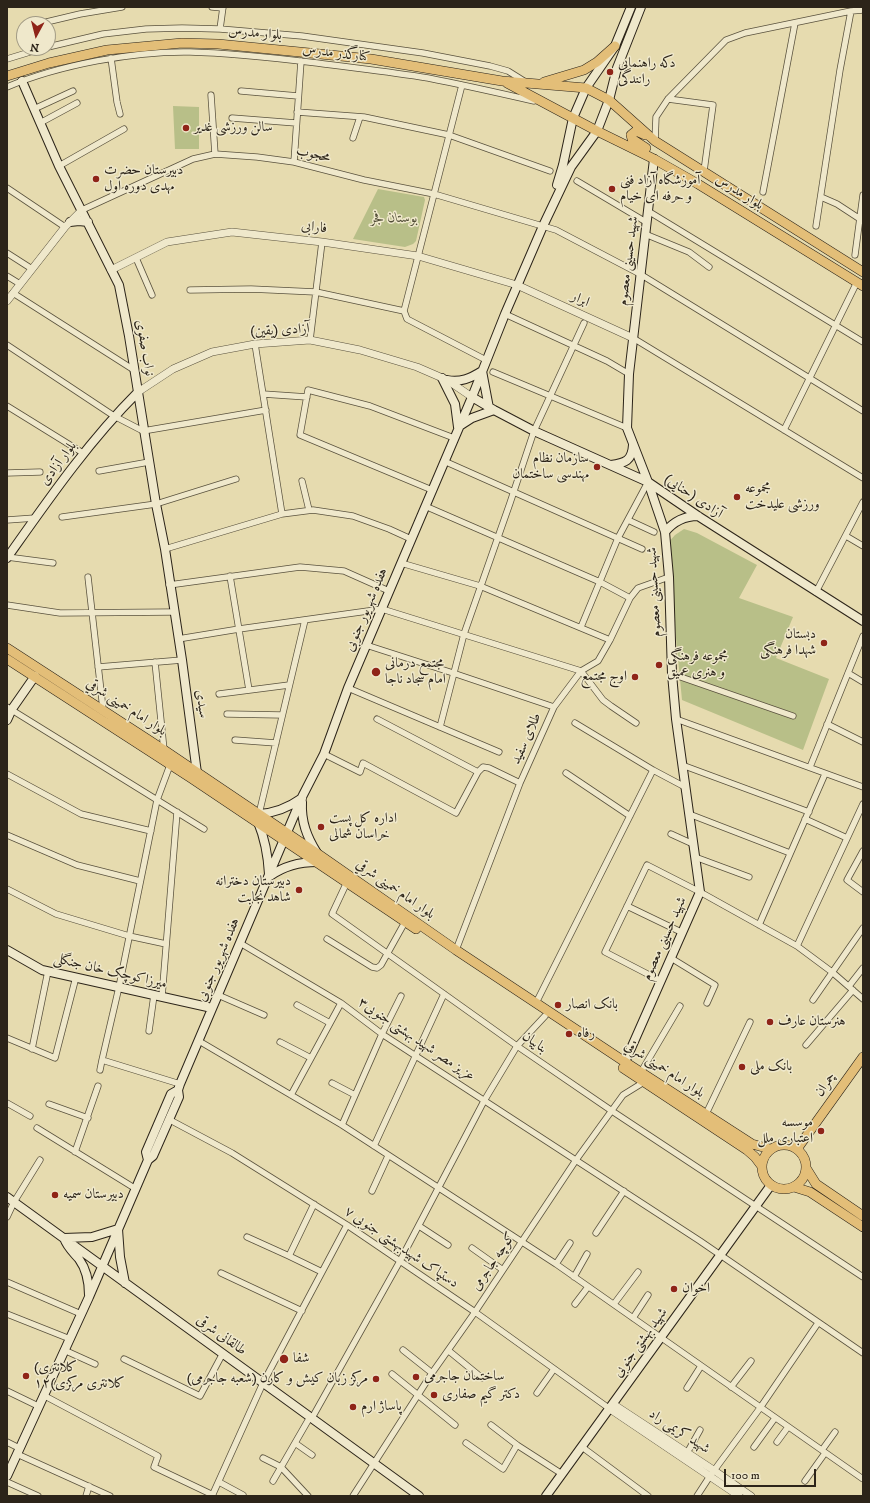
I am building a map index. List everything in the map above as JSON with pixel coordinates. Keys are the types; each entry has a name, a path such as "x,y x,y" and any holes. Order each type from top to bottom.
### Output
{"main road":[{"path":"550,211 563,165 573,118 586,88 615,46 631,7"},
{"path":"517,285 571,167 597,131 609,100 617,68 641,7"},
{"name":"بلوار مدرس","path":"7,76 49,63 107,50 182,43 226,45 371,59 502,81 586,88 609,100 652,139 863,272"},
{"path":"537,83 584,70 597,62 615,46"},
{"name":"نواب صفوی","path":"22,81 59,166 119,285 138,392 143,431 165,549 178,639"},
{"name":"بلوار مدرس","path":"502,81 654,159 698,184 860,284"},
{"path":"652,139 636,131 632,135 634,142 674,163 684,170 698,184"},
{"name":"شهید حسینی معصوم","path":"625,1062 681,932 700,892 676,719 672,674 669,577 665,532 627,428 629,374 654,159"},
{"path":"68,224 79,221 88,222"},
{"name":"هفده شهریور جنوبی","path":"7,1476 103,1266 148,1160 153,1156 170,1120 179,1097 179,1087 302,797 324,754 348,688 472,397 517,285"},
{"path":"482,371 494,410 472,418 458,427 455,404 444,379 454,382 467,379 482,371"},
{"name":"بلوار آزادی","path":"7,557 83,453 114,416 138,392"},
{"name":"آزادی (حنایی)","path":"472,397 534,431 648,482 698,516 863,621"},
{"path":"611,465 625,462 630,458 633,452 633,444"},
{"path":"665,532 679,519 698,516"},
{"name":"سیدی","path":"178,639 182,660 195,774"},
{"name":"بلوار امام خمینی شرقي","path":"7,648 164,750 181,767"},
{"name":"بلوار امام خمینی شرقي","path":"7,659 170,765 181,767 195,774 317,858 625,1062 752,1144 770,1149"},
{"path":"7,720 9,708 35,676"},
{"path":"302,797 304,827 317,858 286,866 269,877 266,848 258,818 295,803 302,797"},
{"name":"بلوار امام خمینی شرقي","path":"317,858 347,882 405,922 747,1150 761,1165"},
{"name":"میرزاکوچک خان جنگلی","path":"7,950 42,970 212,1008"},
{"name":"چمران","path":"798,1149 863,1057"},
{"name":"هفده شهریور جنوبی","path":"148,1160 146,1152 171,1094 179,1087"},
{"path":"794,1187 803,1179 806,1168 805,1160 802,1154 798,1149 791,1145 784,1144 770,1149 761,1165 763,1176 771,1185 782,1189 794,1187 810,1192 863,1227"},
{"path":"806,1168 816,1184 863,1216"},
{"name":"شهید بهشتی جنوبی","path":"546,1496 771,1185"},
{"name":"طالقانی شرقی","path":"10,1199 420,1496"},
{"path":"89,1297 87,1273 66,1244 64,1238 92,1237 118,1229 120,1257 125,1283"}],"street":[{"path":"56,20 122,7"},
{"path":"212,7 223,8 220,29"},
{"path":"652,139 656,117 668,99 726,40 745,33 851,11 863,10"},
{"path":"816,226 840,70 851,11"},
{"path":"763,192 794,23"},
{"name":"کنارگذر مدرس","path":"56,45 103,34 146,29 220,29 302,36 423,53 508,71 526,83"},
{"name":"کنارگذر مدرس","path":"7,87 54,71 111,58 156,53 189,52 300,61 376,70 462,85 544,103"},
{"path":"7,59 17,56"},
{"path":"111,58 116,102 120,114"},
{"path":"294,162 300,61"},
{"path":"462,85 404,311 407,319 486,360"},
{"path":"34,108 73,91"},
{"path":"241,91 298,96"},
{"path":"211,96 215,154"},
{"path":"668,99 713,105 704,171"},
{"path":"40,123 77,103"},
{"path":"297,112 360,117 450,135 550,171"},
{"path":"353,138 360,117"},
{"path":"232,118 296,123"},
{"path":"59,166 124,129"},
{"name":"محجوب","path":"82,210 193,159 215,154 257,157 294,162 364,180 434,194 556,230 640,274 863,411"},
{"path":"577,181 646,222"},
{"path":"7,188 68,224"},
{"path":"855,255 861,220 863,195"},
{"path":"821,197 837,204 861,220"},
{"path":"7,301 68,224 82,210"},
{"path":"648,211 863,342"},
{"name":"فارابی","path":"111,270 167,242 232,232 322,242 418,256 517,285"},
{"path":"645,234 689,252 709,268"},
{"path":"310,340 322,242"},
{"path":"7,253 32,269"},
{"path":"136,258 152,295"},
{"path":"7,276 20,284"},
{"path":"784,430 835,325 860,284"},
{"name":"ابرار","path":"517,285 633,338"},
{"path":"190,290 251,289 316,292 404,311"},
{"path":"13,293 134,370"},
{"path":"505,314 607,362 629,374"},
{"path":"440,727 464,634 534,431 584,323"},
{"path":"633,338 863,478"},
{"name":"آزادی (یقین)","path":"138,392 173,369 212,352 255,344 310,340 335,344 384,356 417,367 444,379 472,397"},
{"path":"255,344 282,514"},
{"path":"7,345 114,416 143,431 266,410"},
{"path":"493,372 627,428"},
{"path":"432,490 300,435 308,390 370,406 454,438"},
{"path":"263,394 307,397"},
{"path":"7,406 83,453"},
{"path":"444,461 642,549"},
{"path":"99,471 149,462"},
{"path":"7,473 40,472"},
{"path":"62,517 156,504 236,479"},
{"path":"302,481 309,510"},
{"path":"581,627 618,538 648,482"},
{"path":"816,592 863,502"},
{"path":"425,506 600,582 630,598"},
{"path":"165,549 282,514 309,510 353,516 411,539"},
{"path":"7,520 35,518"},
{"path":"628,520 654,532"},
{"path":"846,536 863,546"},
{"path":"7,557 53,563"},
{"path":"401,563 480,586 610,640"},
{"path":"169,585 300,567 344,571 389,591"},
{"path":"230,576 249,690"},
{"path":"88,577 103,709"},
{"name":"طلای سفید","path":"456,950 520,783 554,707 581,671 598,661 630,598 638,588 669,577"},
{"path":"7,605 60,613 174,612"},
{"path":"178,639 239,628 382,609 581,671 604,700 636,723"},
{"path":"258,818 305,620"},
{"path":"810,767 863,636"},
{"path":"366,645 554,707"},
{"path":"98,667 182,660"},
{"path":"155,662 164,750"},
{"path":"848,673 863,682"},
{"path":"672,674 792,716"},
{"path":"219,694 289,685"},
{"path":"348,688 499,752"},
{"path":"9,708 204,829"},
{"path":"228,714 282,715"},
{"path":"377,719 478,772"},
{"path":"676,719 863,787"},
{"path":"575,723 653,770 685,787"},
{"path":"827,724 863,742"},
{"path":"235,740 276,743"},
{"path":"324,754 360,772 364,763 456,813 478,772 483,767 489,768 520,783"},
{"path":"100,1070 119,987 157,800 170,765"},
{"path":"682,765 808,812"},
{"path":"536,1003 653,770"},
{"path":"566,773 630,816"},
{"path":"7,774 81,814 151,831"},
{"path":"759,925 825,774"},
{"path":"796,946 863,804"},
{"path":"149,1031 158,996 166,944 178,812"},
{"path":"689,814 790,853"},
{"path":"805,819 847,838"},
{"path":"671,834 693,844"},
{"path":"7,835 77,865 140,881"},
{"path":"863,851 847,880 863,892"},
{"path":"695,856 749,877"},
{"path":"661,980 605,952 647,864 796,946 832,972 863,999"},
{"name":"بناییان","path":"347,882 332,914 517,1046 863,1278"},
{"path":"7,889 56,914 129,936 166,944"},
{"path":"627,906 681,932"},
{"path":"327,939 377,968 381,965 405,922"},
{"path":"813,1000 863,928"},
{"name":"عزیز مصر شهید بهشتی جنوبی۳","path":"240,944 341,1003 382,1034 700,1241 863,1353"},
{"path":"671,958 715,985 707,1004"},
{"path":"806,1045 851,988 863,968"},
{"path":"32,1048 48,971"},
{"path":"7,1038 55,1058 76,977"},
{"path":"374,1146 444,994"},
{"path":"218,995 264,1015"},
{"path":"342,1125 382,1034 401,996"},
{"path":"291,1095 341,1003"},
{"path":"297,1004 330,1023"},
{"path":"641,1072 680,1006"},
{"path":"273,1481 311,1418 400,1261 484,1101 517,1046 545,1016"},
{"path":"706,1114 750,1022"},
{"path":"198,1042 342,1125 521,1243 556,1264 863,1479"},
{"path":"280,1042 311,1058"},
{"path":"102,1060 179,1087"},
{"name":"کوچه جاجرمی","path":"353,1496 418,1394 504,1270 576,1160 623,1095 644,1082"},
{"path":"332,1083 355,1095"},
{"path":"75,1152 98,1086"},
{"path":"7,1103 30,1116"},
{"path":"49,1104 88,1118"},
{"name":"دستپاک شهیدبهشتی جنوبی ۷","path":"170,1120 232,1153 347,1225 475,1312 554,1369 611,1406"},
{"path":"37,1128 136,1189"},
{"path":"372,1191 388,1156"},
{"path":"7,1217 10,1199 40,1160"},
{"path":"596,1233 624,1191"},
{"path":"289,1256 314,1204"},
{"path":"43,1396 158,1456 154,1467 213,1495 263,1383 347,1225"},
{"path":"419,1226 448,1244"},
{"path":"247,1236 322,1272"},
{"path":"556,1264 570,1244"},
{"path":"472,1248 504,1270"},
{"path":"574,1277 587,1254"},
{"path":"614,1304 638,1272"},
{"path":"221,1273 302,1311"},
{"path":"7,1282 81,1314"},
{"path":"575,1304 588,1287"},
{"path":"633,1318 648,1295"},
{"path":"7,1314 70,1339"},
{"path":"697,1496 818,1323"},
{"path":"64,1350 95,1364"},
{"path":"402,1350 432,1373"},
{"path":"449,1351 482,1378"},
{"path":"124,1359 200,1396 223,1353"},
{"path":"730,1387 751,1361"},
{"path":"687,1388 701,1366"},
{"path":"537,1393 554,1369"},
{"path":"392,1374 455,1425"},
{"path":"7,1391 38,1406"},
{"name":"شهید کریمی راد","path":"611,1406 687,1452 739,1496"},
{"name":"شهید کریمی راد","path":"611,1406 713,1473 751,1496"},
{"path":"754,1447 775,1418"},
{"path":"491,1425 517,1445 562,1474"},
{"path":"777,1442 788,1427"},
{"path":"687,1452 700,1430"},
{"path":"805,1481 835,1432"},
{"path":"7,1442 18,1451 110,1496"},
{"path":"295,1443 312,1455"},
{"path":"466,1443 503,1469 517,1445"},
{"path":"582,1447 648,1496"},
{"path":"263,1458 281,1467 308,1496"},
{"path":"7,1482 38,1496"},
{"path":"219,1482 243,1494"},
{"path":"86,1496 89,1486"}],"green space":[{"name":"سالن ورزشی غدیر","path":"173,106 199,107 199,149 175,149"},
{"name":"بوستان فجر","path":"378,189 424,197 425,200 416,241 413,244 405,247 353,239"},
{"path":"684,529 697,533 757,565 739,598 793,617 776,658 829,679 803,750 682,700 667,544 675,535"}],"place":[{"name":"دکه راهنمایی رانندگی","path":"610,72"},
{"name":"سالن ورزشی غدیر","path":"186,128"},
{"name":"دبیرستان حضرت مهدی دوره اول","path":"96,179"},
{"name":"آموزشگاه آزاد فنی و حرفه ای خیام","path":"612,189"},
{"name":"سازمان نظام مهندسی ساختمان","path":"597,467"},
{"name":"مجموعه ورزشی علیدخت","path":"737,497"},
{"name":"دبستان شهدا فرهنگی","path":"824,643"},
{"name":"مجموعه فرهنگی و هنری عمیق","path":"659,665"},
{"name":"مجتمع درمانی امام سجاد ناجا","path":"376,672"},
{"name":"اوج مجتمع","path":"635,677"},
{"name":"اداره کل پست خراسان شمالی","path":"321,827"},
{"name":"دبیرستان دخترانه شاهد نجابت","path":"299,890"},
{"name":"بانک انصار","path":"558,1005"},
{"name":"هنرستان عارف","path":"770,1022"},
{"name":"رفاه","path":"569,1034"},
{"name":"بانک ملی","path":"742,1067"},
{"name":"موسسه اعتباری ملل","path":"821,1131"},
{"name":"دبیرستان سمیه","path":"55,1195"},
{"name":"اخوان","path":"674,1289"},
{"name":"شفا","path":"284,1359"},
{"name":"(کلانتری ۱۲(کلانتری مرکزی","path":"26,1376"},
{"name":"ساختمان جاجرمی","path":"416,1377"},
{"name":"مرکز زبان کیش و کارن (شعبه جاجرمی)","path":"376,1379"},
{"name":"دکتر گیم صفاری","path":"434,1395"},
{"name":"پاساژ ارم","path":"353,1407"}]}
